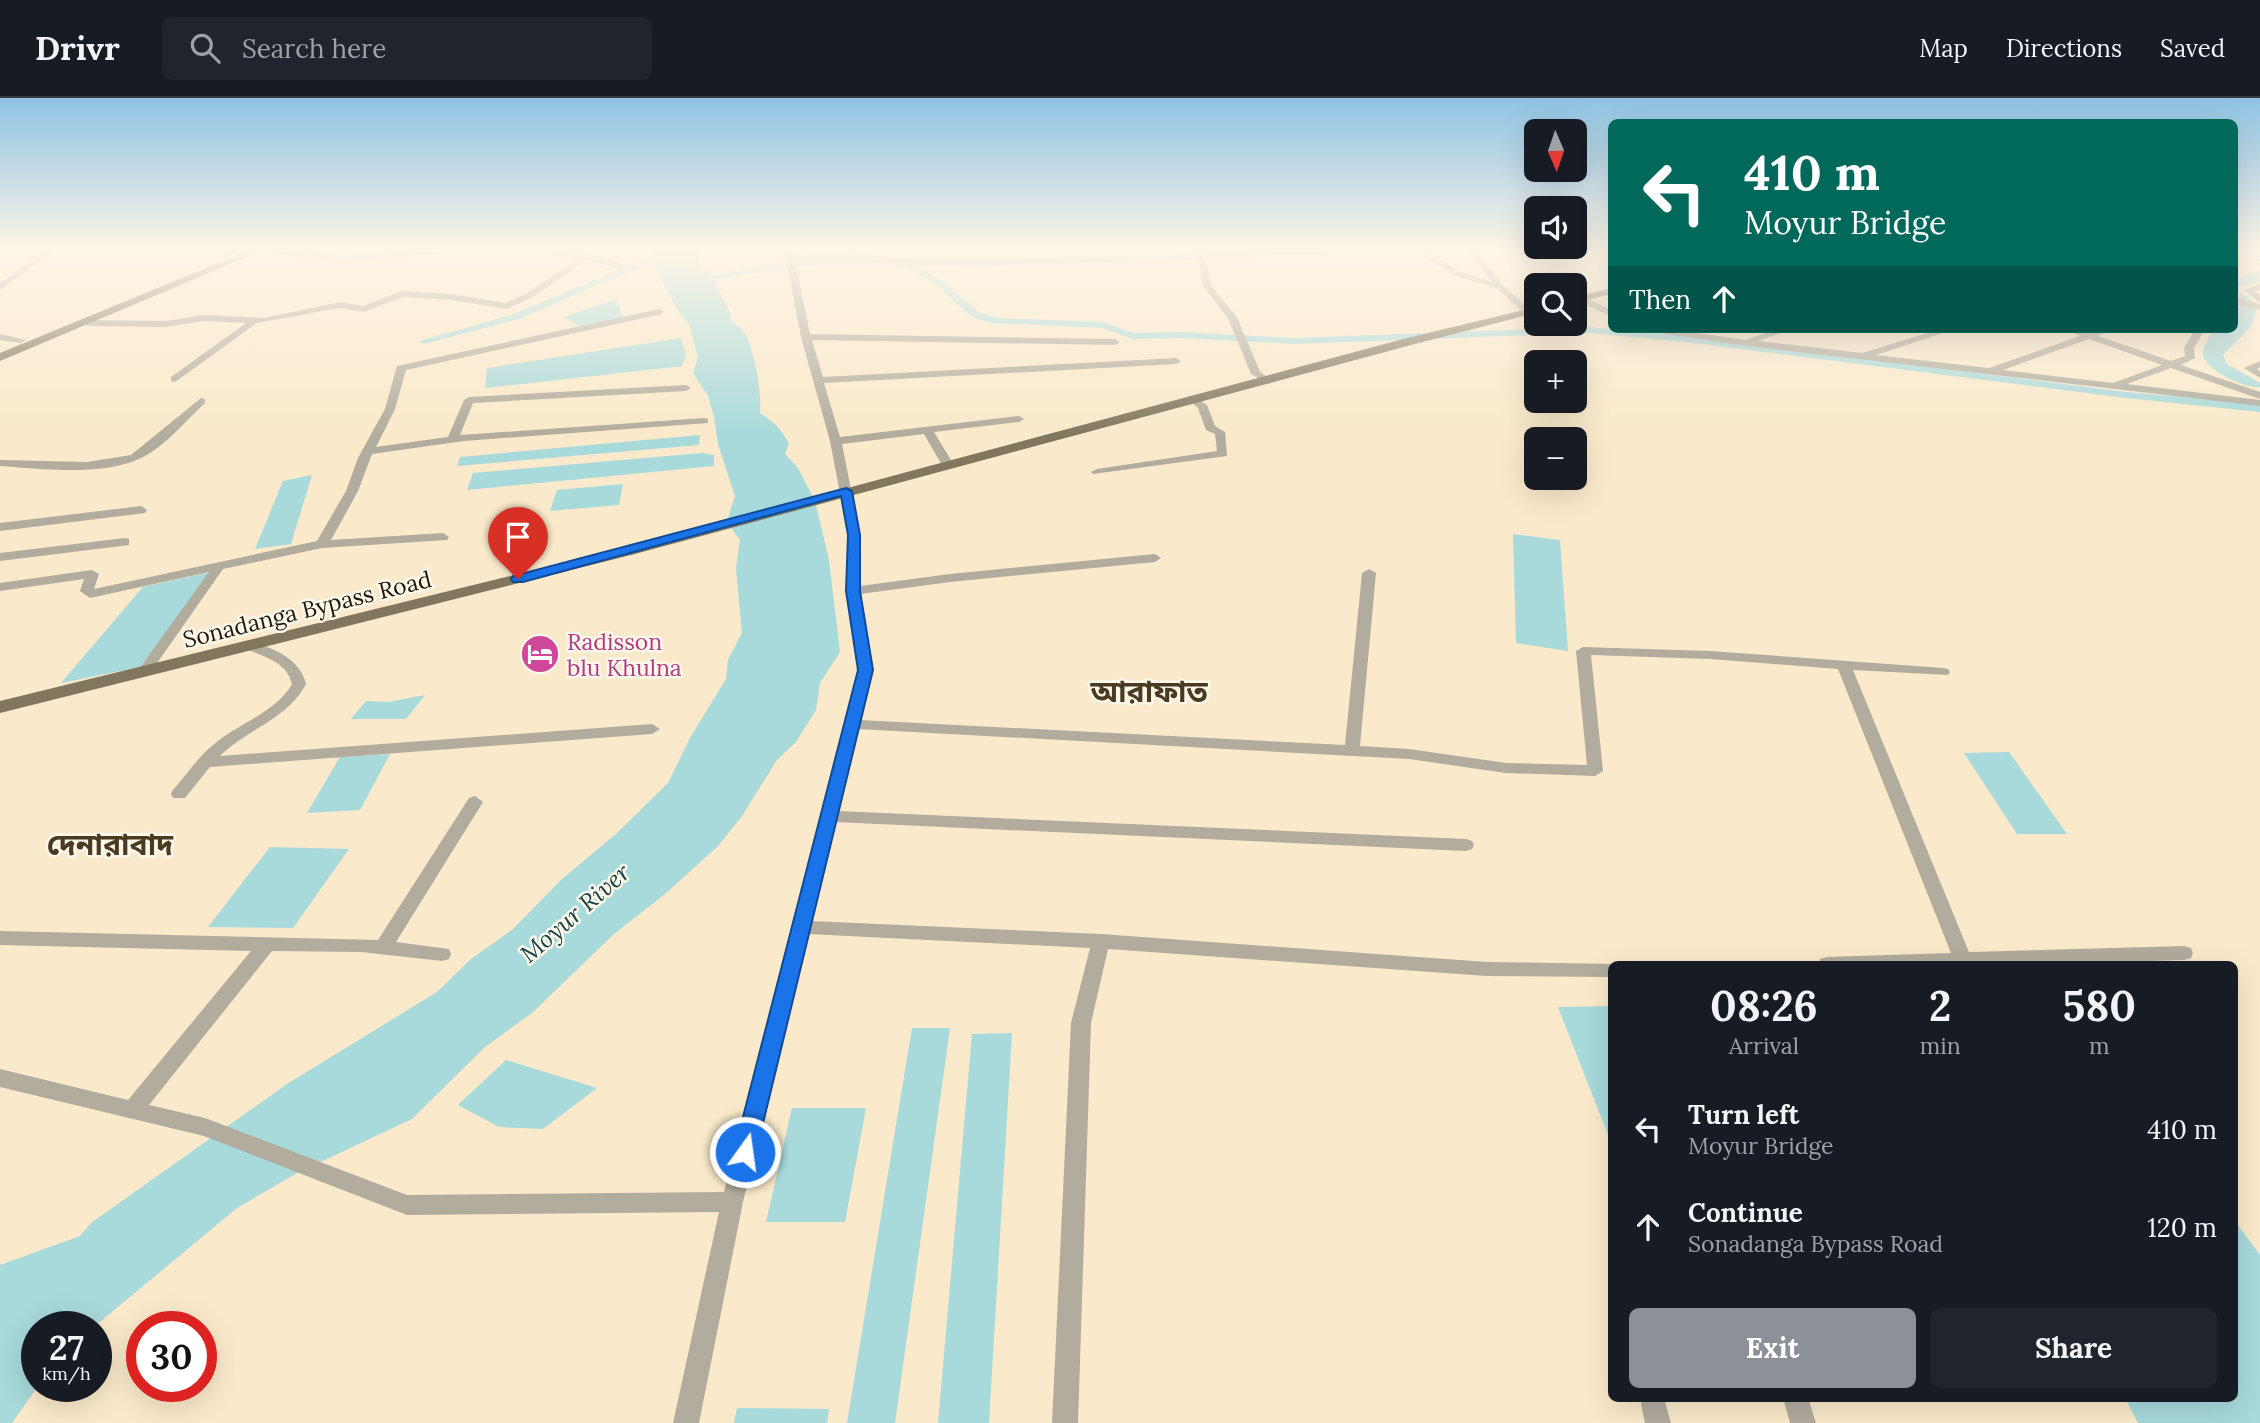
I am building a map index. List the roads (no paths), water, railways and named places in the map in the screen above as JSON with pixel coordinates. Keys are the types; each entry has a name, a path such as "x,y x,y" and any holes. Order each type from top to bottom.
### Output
{"main road":[{"path":"0,348 92,311"},
{"path":"0,357 116,311"},
{"name":"Sonadanga Bypass Road","path":"0,708 625,552 1524,313"}],"street":[{"path":"88,323 166,324 204,318 253,322 271,321 315,311"},
{"path":"686,1423 732,1202 865,670 853,591 854,535 837,494 836,441 817,380 801,311"},
{"path":"1227,311 1241,335 1256,374 1268,381"},
{"path":"322,544 352,491 390,409 401,368 659,312"},
{"path":"175,379 253,322"},
{"path":"1679,333 2110,387 2260,402"},
{"path":"1743,342 1774,333"},
{"path":"1861,357 1937,333"},
{"path":"2082,333 2260,396"},
{"path":"1987,372 2095,333"},
{"path":"2110,387 2190,358 2189,348 2198,333"},
{"path":"0,337 21,340"},
{"path":"806,337 1115,342"},
{"path":"817,380 1176,361"},
{"path":"2260,364 2249,368 2260,375"},
{"path":"452,440 469,400 686,388"},
{"path":"1097,472 1223,454 1220,432 1210,428 1203,407 1193,399"},
{"path":"7,460 51,467 123,460 137,456 201,401"},
{"path":"836,441 1019,419"},
{"path":"369,451 452,440 704,421"},
{"path":"928,430 948,465"},
{"path":"7,460 47,459"},
{"path":"0,527 141,510"},
{"path":"0,587 92,574 87,592 90,594 322,544 443,537"},
{"path":"0,556 125,542"},
{"path":"853,591 950,578 1155,558"},
{"path":"143,673 215,574 218,565"},
{"path":"1352,751 1368,573"},
{"path":"179,794 224,744 274,714 293,697 300,685 298,675 290,664 275,654 251,646"},
{"path":"852,724 1409,754 1506,768 1595,771 1583,650 1710,655 1942,672"},
{"path":"1843,664 1964,960"},
{"path":"207,762 652,729"},
{"path":"383,948 475,802"},
{"path":"829,816 1466,845"},
{"path":"801,927 1101,941 1487,969 1608,970"},
{"path":"0,939 267,944 383,948 442,954"},
{"path":"1065,1423 1081,1023 1101,941"},
{"path":"132,1110 267,944"},
{"path":"1930,961 2184,953"},
{"path":"0,1078 205,1128 407,1205 732,1202"},
{"path":"1796,1402 1803,1423"}],"water":[{"path":"581,311 621,311 623,317 580,326 563,317"},
{"name":"Moyur River","path":"678,311 729,311 731,321 747,337 753,354 760,413 777,426 786,439 789,444 785,454 798,468 815,501 829,560 840,652 820,683 816,710 796,742 777,760 742,816 718,846 665,894 614,934 532,1013 485,1047 412,1119 297,1173 237,1208 112,1312 21,1311 21,1402 27,1402 12,1423 0,1423 0,1265 80,1236 91,1223 287,1084 437,992 471,959 513,929 562,879 616,834 668,783 690,738 726,679 728,660 742,633 736,568 740,540 727,522 735,496 718,444 708,396 693,373 698,358 690,326"},
{"path":"2238,311 2256,311 2245,333 2223,355 2227,364 2260,383 2260,387 2245,385 2211,367 2203,355 2212,333 2238,333"},
{"path":"681,338 686,354 682,366 485,388 487,368"},
{"path":"700,435 699,445 457,466 460,457"},
{"path":"702,453 714,455 714,466 467,490 473,473"},
{"path":"312,475 291,544 255,549 283,481"},
{"path":"623,484 619,505 550,511 557,490"},
{"path":"1513,534 1560,540 1568,651 1516,643"},
{"path":"215,571 140,667 61,683 143,587"},
{"path":"425,695 406,719 351,719 366,701 388,702"},
{"path":"2009,752 2067,834 2017,834 1964,753"},
{"path":"390,754 360,810 307,813 340,757"},
{"path":"270,847 349,849 293,928 208,927"},
{"path":"1608,1006 1608,1135 1558,1007"},
{"path":"912,1028 950,1028 895,1423 847,1423"},
{"path":"1012,1033 989,1423 938,1423 972,1034"},
{"path":"506,1060 597,1088 543,1129 499,1127 458,1105"},
{"path":"792,1108 866,1108 845,1222 766,1222"},
{"path":"2238,1225 2260,1255 2260,1423 2138,1423 2127,1402 2238,1402"},
{"path":"737,1408 829,1409 827,1423 734,1423"}],"waterway":[{"path":"424,341 530,311"},
{"path":"971,311 996,321 1103,325 1132,336 1182,335 1294,341 1589,330 1608,332"},
{"path":"1621,333 2126,395 2260,408"}],"place":[{"name":"Radisson blu Khulna","path":"540,654"}],"district":[{"name":"আরাফাত","path":"1149,691"},
{"name":"দেনারাবাদ","path":"110,844"}]}
